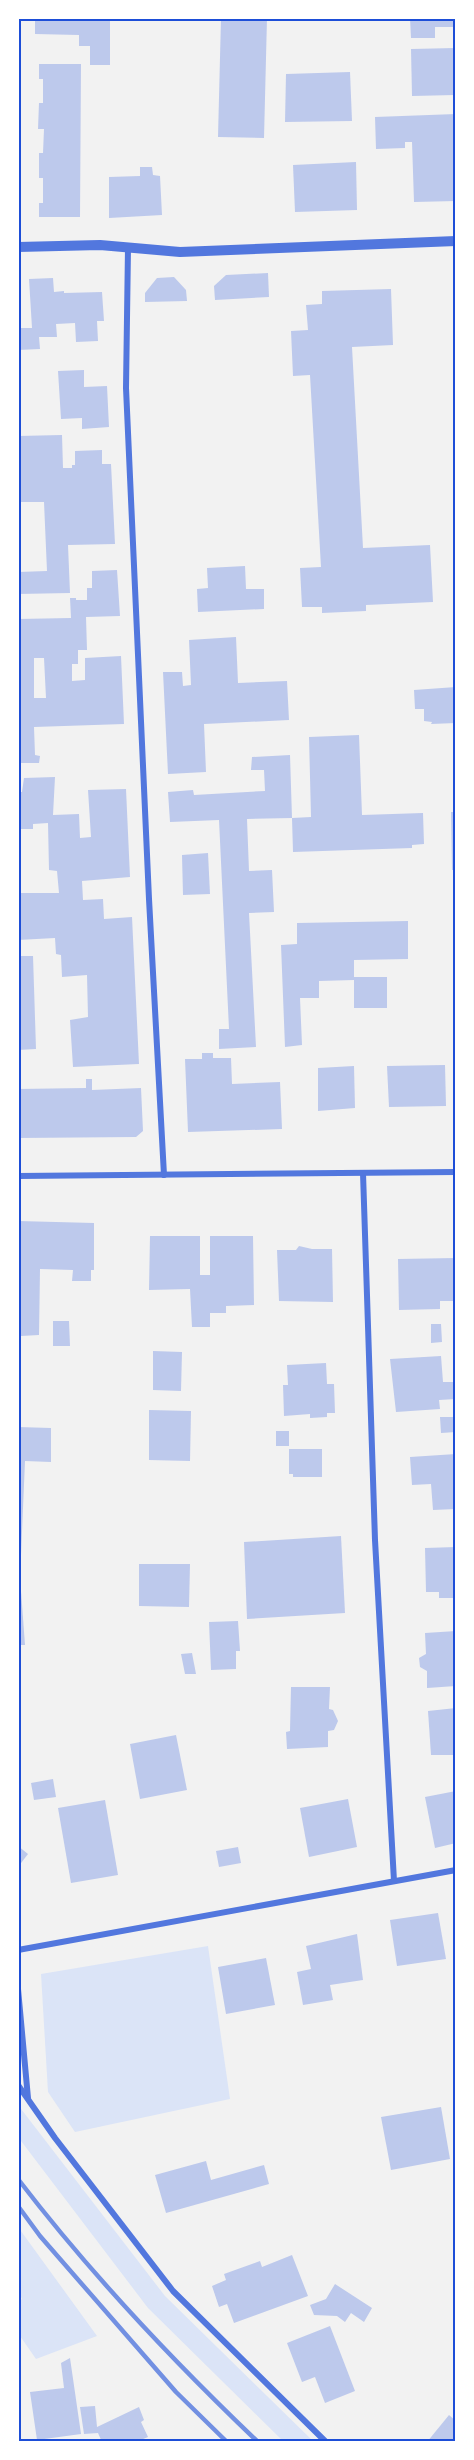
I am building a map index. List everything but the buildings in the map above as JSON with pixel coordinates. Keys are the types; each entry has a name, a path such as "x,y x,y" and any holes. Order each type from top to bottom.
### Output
{"street":[{"path":"18,247 100,245 184,252 456,241"},
{"path":"128,248 126,388 164,1175"},
{"path":"18,1176 456,1172"},
{"path":"363,1173 375,1540 394,1881"},
{"path":"18,1950 456,1870"},
{"path":"18,1989 29,2102"},
{"path":"18,2085 174,2291 326,2442"}],"shaded area":[{"path":"208,1946 230,2099 75,2132 48,2092 41,1974"},
{"path":"18,2105 165,2296 314,2442 284,2442 148,2308 18,2137"},
{"path":"18,2227 97,2336 36,2359 18,2333 18,2302 22,2299 18,2291"}],"railway":[{"path":"18,2179 45,2214 133,2315 194,2380 258,2442"},
{"path":"18,2206 40,2236 176,2392 227,2442"}]}
